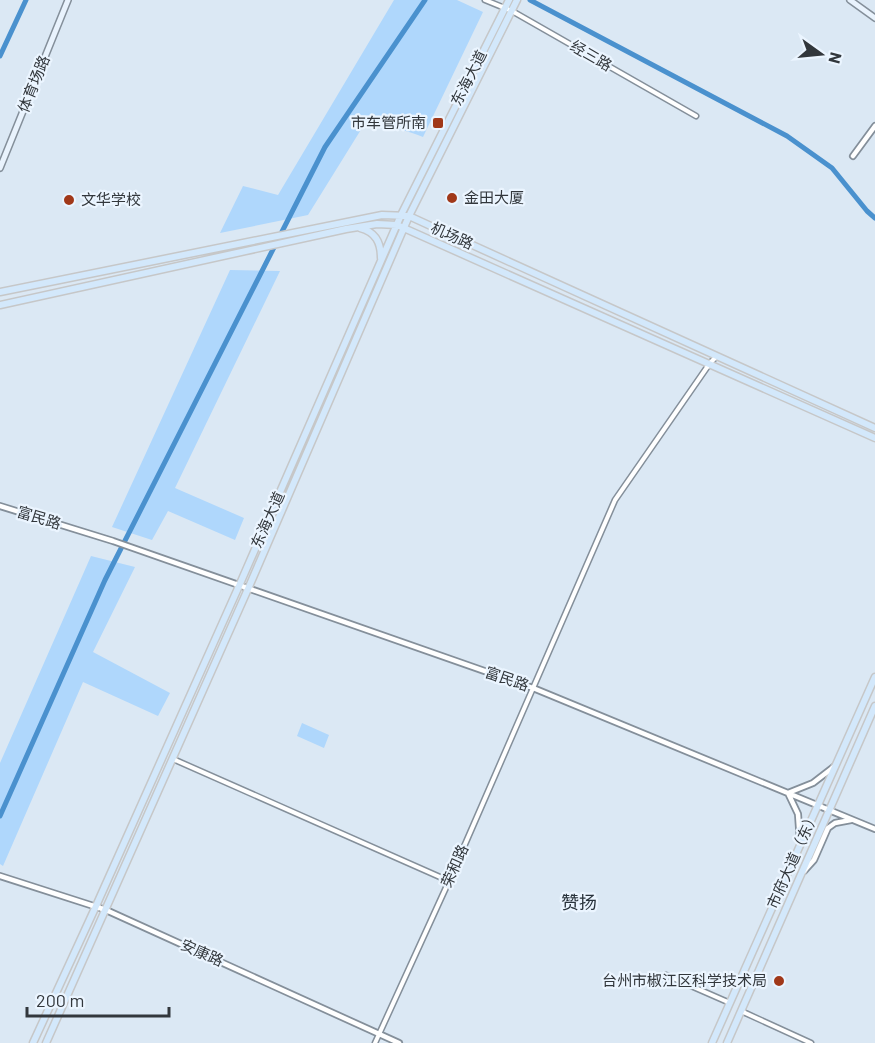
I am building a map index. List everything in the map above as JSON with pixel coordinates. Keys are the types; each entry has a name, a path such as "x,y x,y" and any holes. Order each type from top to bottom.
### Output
{"main road":[{"name":"体育场路","path":"0,168 68,0"},
{"path":"850,0 875,18"},
{"name":"东海大道","path":"33,1043 239,586 401,215 511,4"},
{"name":"东海大道","path":"46,1043 248,589 409,216 511,4"},
{"name":"机场路","path":"0,292 303,229 382,215 409,216 875,428"},
{"name":"机场路","path":"0,304 357,227 377,224 397,225 875,438"},
{"path":"357,227 376,237 380,245 381,262"},
{"name":"市府大道（东）","path":"712,1043 875,677"},
{"name":"市府大道（东）","path":"727,1043 875,706"}],"street":[{"name":"经三路","path":"485,0 511,4 696,116"},
{"path":"853,156 875,126"},
{"name":"荣和路","path":"375,1043 449,881 615,500 717,356"},
{"name":"富民路","path":"0,506 113,541 534,688 875,829"},
{"path":"173,759 449,881"},
{"path":"800,845 798,814 788,792 813,783 836,766"},
{"path":"802,873 814,860 828,828 835,823 853,820"},
{"name":"安康路","path":"0,876 106,910 399,1043"},
{"path":"666,975 730,1003"},
{"path":"741,1011 811,1043"}],"shaded area":[{"path":"394,0 457,0 483,12 423,137 393,128 362,128 308,215 220,233 243,186 278,195"},
{"path":"230,270 280,271 175,488 244,518 235,540 168,511 152,540 112,527"},
{"path":"91,556 135,567 93,652 170,693 158,716 83,682 3,866 0,864 0,763"},
{"path":"302,723 329,735 324,748 297,736"}],"waterway":[{"path":"0,56 26,0"},
{"path":"0,816 105,580 325,147 425,0"},
{"path":"530,0 787,136 832,168 875,218"}],"place":[{"name":"市车管所南","path":"438,123"},
{"name":"金田大厦","path":"452,198"},
{"name":"文华学校","path":"69,200"},
{"name":"台州市椒江区科学技术局","path":"779,981"}],"district":[{"name":"赞扬","path":"579,903"}]}
